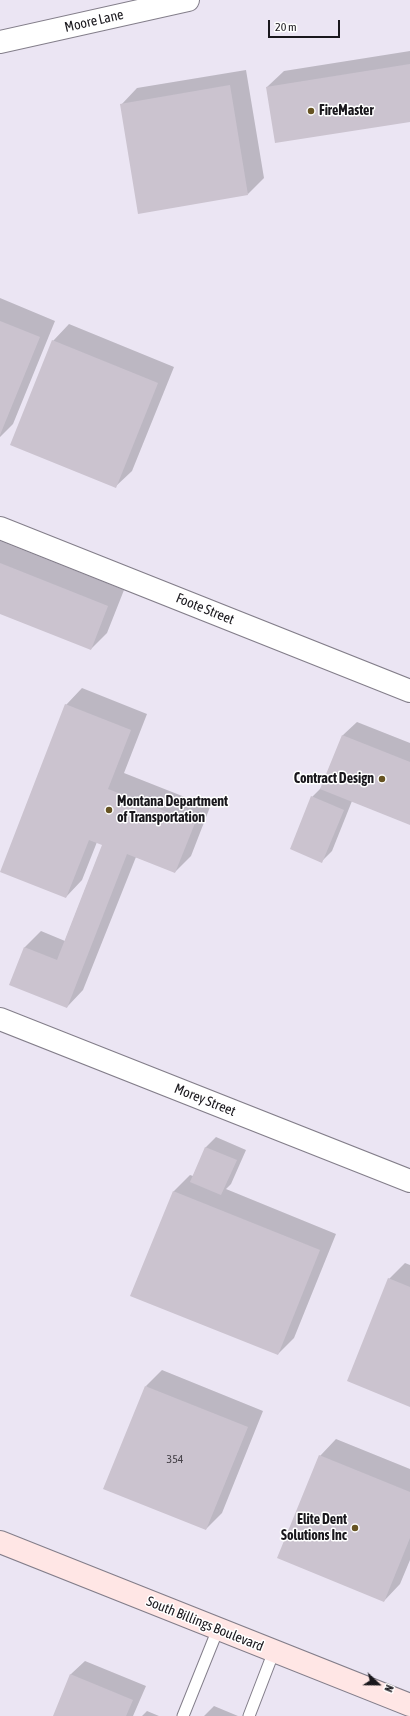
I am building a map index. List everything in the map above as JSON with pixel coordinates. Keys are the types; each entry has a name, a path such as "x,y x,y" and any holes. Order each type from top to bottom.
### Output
{"main road":[{"name":"South Billings Boulevard","path":"0,1542 410,1705"}],"street":[{"name":"Moore Lane","path":"0,42 188,0"},
{"name":"Foote Street","path":"0,528 410,691"},
{"name":"Morey Street","path":"0,1019 410,1181"}],"lane":[{"path":"183,1716 218,1629"},
{"path":"249,1716 274,1651"}],"building":[{"path":"410,64 410,122 275,143 266,87"},
{"path":"230,85 248,195 138,214 120,104"},
{"path":"0,321 40,337 0,435"},
{"path":"52,340 158,383 116,488 10,445"},
{"path":"0,563 108,606 91,650 0,614"},
{"path":"65,704 131,730 108,789 195,823 175,873 127,854 67,1008 9,985 24,947 57,960 102,845 89,840 66,898 0,872"},
{"path":"342,735 410,762 410,825 320,789"},
{"path":"311,796 344,810 322,863 290,849"},
{"path":"205,1147 237,1160 221,1195 190,1182"},
{"path":"173,1191 320,1250 278,1355 130,1296"},
{"path":"388,1278 410,1287 410,1407 347,1381"},
{"path":"145,1386 248,1427 206,1530 103,1489"},
{"path":"319,1455 410,1492 410,1538 384,1602 277,1558"},
{"path":"70,1674 133,1700 126,1716 53,1716"}],"place":[{"name":"FireMaster","path":"311,111"},
{"name":"Contract Design","path":"382,779"},
{"name":"Montana Department of Transportation","path":"109,810"},
{"name":"Elite Dent Solutions Inc","path":"355,1528"}]}
